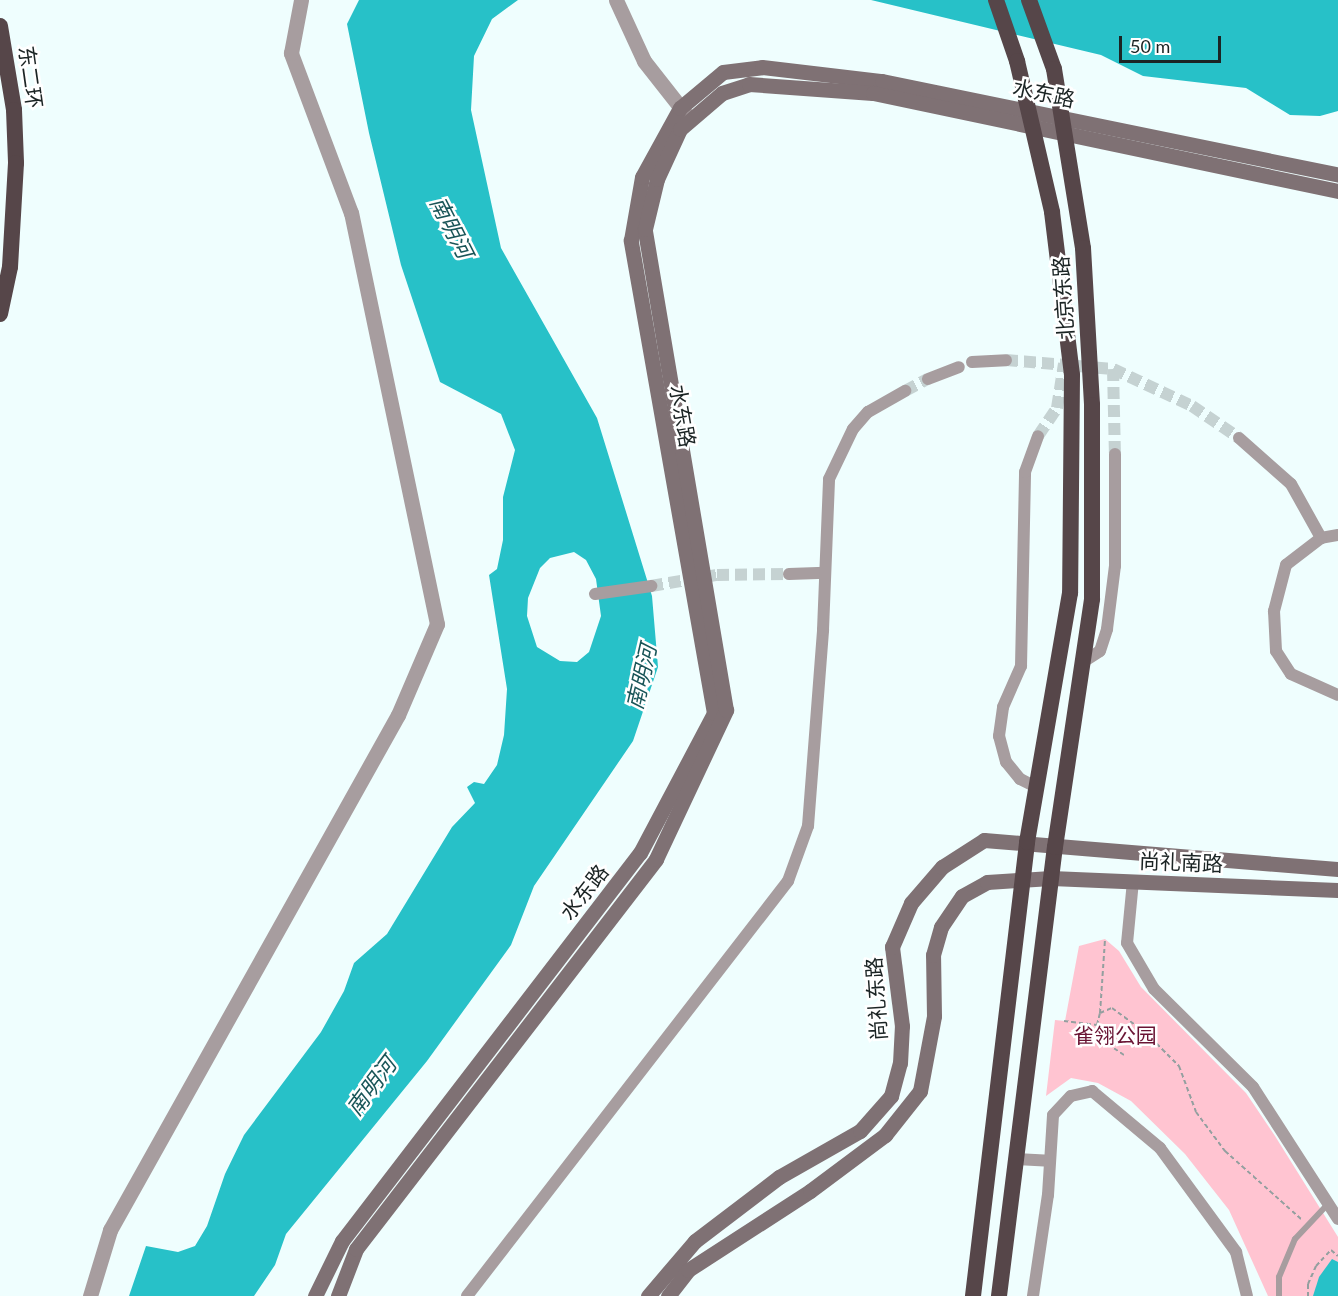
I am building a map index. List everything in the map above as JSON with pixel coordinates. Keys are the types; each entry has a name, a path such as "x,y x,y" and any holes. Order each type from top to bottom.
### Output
{"highway":[{"name":"北京东路","path":"973,1296 1027,842 1070,593 1072,375 1052,212 1017,61 996,0"},
{"name":"北京东路","path":"999,1296 1052,878 1054,846 1092,599 1092,405 1083,248 1054,69 1029,0"},
{"name":"东二环","path":"0,26 14,110 16,163 10,267 0,314"}],"main road":[{"name":"水东路","path":"315,1296 342,1241 640,853 714,713 631,240 642,177 685,114 723,72 762,67 882,81 1338,176"},
{"name":"水东路","path":"338,1296 356,1249 656,859 726,710 645,229 669,150 685,114 722,93 749,84 873,93 1338,191"},
{"name":"尚礼东路","path":"648,1296 695,1241 779,1177 860,1131 891,1096 900,1063 902,1026 892,947 911,903 942,867 984,840 1027,842"},
{"name":"尚礼南路","path":"1027,842 1338,869"},
{"name":"尚礼南路","path":"1023,879 1052,878 1338,890"},
{"path":"668,1296 688,1270 810,1191 885,1135 920,1090 934,1016 933,955 940,927 962,896 987,882 1023,879"}],"street":[{"path":"90,1296 110,1230 398,715 437,624 351,213 291,53 301,0"},
{"path":"616,0 644,61 685,114"},
{"path":"972,362 1006,360"},
{"path":"928,380 959,367"},
{"path":"467,1296 788,881 808,826 829,479 853,429 868,412 905,391"},
{"path":"1036,788 1020,779 1006,762 999,736 1003,707 1020,666 1025,472 1038,436"},
{"path":"1239,438 1291,484 1321,538"},
{"path":"1083,662 1100,651 1107,629 1115,566 1115,454"},
{"path":"1338,535 1321,538 1286,565 1274,611 1276,651 1291,674 1338,695"},
{"path":"789,574 825,573"},
{"path":"594,594 651,586"},
{"path":"1133,881 1127,943 1154,989 1253,1087 1326,1206 1338,1220"},
{"path":"1033,1296 1048,1195 1053,1115 1071,1096 1092,1091 1160,1148 1236,1252 1247,1296"},
{"path":"1016,1159 1049,1161"}],"lane":[{"path":"1279,1296 1279,1277 1291,1248 1326,1206"}],"path":[{"path":"1105,939 1100,1013 1096,1025 1102,1040 1124,1055"},
{"path":"1100,1013 1112,1008 1146,1033 1179,1066 1196,1112 1225,1151 1308,1225"},
{"path":"1064,1021 1096,1025"},
{"path":"1308,1296 1308,1284 1317,1266 1331,1250 1338,1256"}],"green space":[{"name":"雀翎公园","path":"1105,939 1119,951 1141,987 1246,1093 1275,1136 1338,1237 1338,1296 1268,1296 1229,1210 1185,1154 1131,1101 1098,1083 1071,1078 1046,1096 1055,1020 1065,1021 1079,946"}],"water":[{"name":"南明河","path":"359,0 518,0 492,19 474,56 471,110 501,248 597,418 652,596 658,667 633,741 534,886 511,945 427,1061 286,1234 275,1265 254,1296 129,1296 146,1246 178,1252 195,1246 207,1226 225,1174 244,1135 321,1032 344,991 354,963 387,934 452,827 475,803 467,787 474,782 484,784 497,765 504,735 507,689 489,575 497,569 503,540 503,497 515,450 501,414 440,382 401,265 369,133 347,24","holes":["574,552 586,560 596,579 601,616 589,652 577,662 560,661 537,647 527,616 528,598 540,568 550,558"]},
{"path":"871,0 1338,0 1338,111 1320,116 1290,115 1246,88 1143,76 1101,55"},
{"path":"1332,1259 1338,1262 1338,1296 1313,1296 1319,1277"}],"tunnel":[{"path":"1006,360 1113,369 1192,406 1239,438"},
{"path":"1038,436 1057,408 1064,364"},
{"path":"1113,369 1115,454"},
{"path":"905,391 928,379"},
{"path":"651,586 717,575 789,574"}]}
